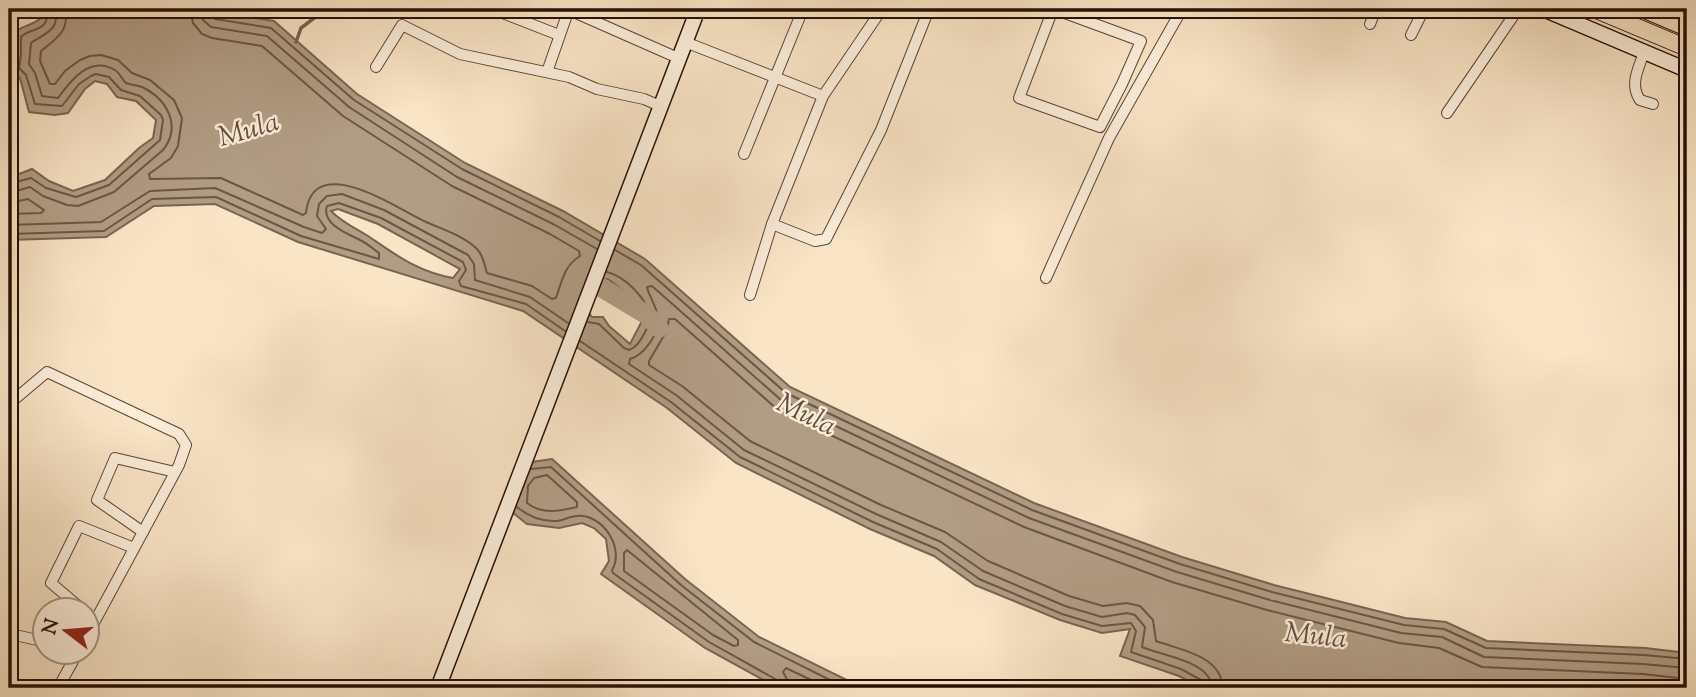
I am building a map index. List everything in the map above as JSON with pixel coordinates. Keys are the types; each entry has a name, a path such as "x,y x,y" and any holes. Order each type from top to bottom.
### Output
{"main road":[{"path":"1594,9 1687,48"},
{"path":"1642,9 1687,28"}],"street":[{"path":"547,72 569,9 678,58"},
{"path":"744,154 802,12 786,9"},
{"path":"750,295 772,224 823,96 882,9"},
{"path":"772,224 815,241 826,239 881,130 929,9"},
{"path":"1053,9 1140,41 1122,84 1100,127 1019,98 1053,9"},
{"path":"1046,278 1109,138 1182,9"},
{"path":"1370,24 1376,9"},
{"path":"1411,35 1424,9"},
{"path":"1447,113 1518,9"},
{"path":"1543,9 1687,70"},
{"path":"438,688 685,42 694,10"},
{"path":"500,12 559,35"},
{"path":"376,67 402,25 460,54 569,77 597,89 643,99 660,106"},
{"path":"685,42 823,96"},
{"path":"1644,52 1634,82 1634,91 1640,100 1653,104"},
{"path":"1122,84 1135,90"},
{"path":"9,404 47,372 179,434 187,445 143,532 102,599"},
{"path":"143,532 97,500 115,458 175,472"},
{"path":"66,596 51,583 79,526 134,548"},
{"path":"9,648 15,635 32,639"},
{"path":"59,688 71,666"}],"water":[{"path":"29,9 198,9 274,21 357,94 465,163 563,211 645,259 790,387 1034,503 1182,557 1274,585 1405,618 1446,622 1487,641 1645,648 1687,653 1687,688 1202,688 1179,676 1120,656 1130,629 1102,633 1060,620 975,585 934,556 870,529 736,463 667,408 523,311 298,242 215,204 154,206 106,237 9,240 9,178 32,169 49,181 73,191 105,180 153,138 156,120 136,101 117,97 107,84 95,81 85,89 68,113 55,115 29,112 20,78 12,75 9,78 15,43 10,35 41,18","holes":["338,209 378,224 460,269 453,278 418,267 331,211","608,279 635,300 643,319 630,344 609,326 603,317 592,317 582,304 589,281"]},
{"path":"552,459 685,579 759,637 858,688 778,688 705,648 601,574 609,561 606,539 594,528 582,523 559,528 527,524 508,509 525,463"}],"waterway":[{"path":"296,42 301,28 326,9"},
{"name":"Mula","path":"577,273 647,315 659,328"}]}
